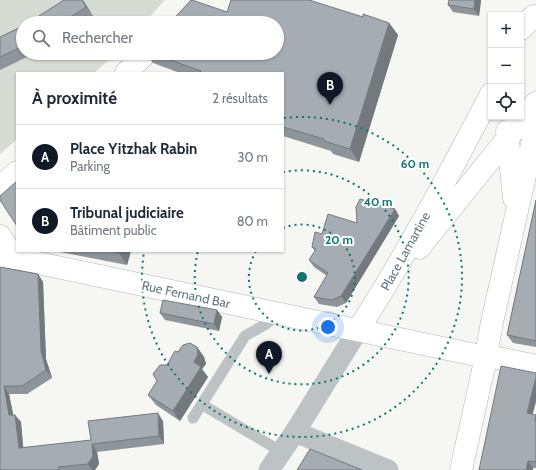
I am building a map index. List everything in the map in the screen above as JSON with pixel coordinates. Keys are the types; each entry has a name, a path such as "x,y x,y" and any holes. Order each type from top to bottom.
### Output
{"street":[{"path":"127,72 139,60"},
{"name":"Place Lamartine","path":"381,295 488,100"},
{"name":"Place Lamartine","path":"381,295 536,103"},
{"path":"505,120 516,215"},
{"path":"461,470 536,126"},
{"path":"0,187 16,173"},
{"name":"Rue Fernand Bar","path":"0,236 7,259 358,330"},
{"path":"269,470 295,432 381,295"},
{"path":"358,330 536,366"},
{"path":"295,432 388,470"}],"lane":[{"path":"193,418 245,336 266,324 280,313"},
{"path":"202,404 282,452"}],"shaded area":[{"path":"0,0 165,0 150,16 16,16 16,60 109,60 95,72 16,72 16,140 0,154"}],"building":[{"path":"64,0 82,0 86,7 72,16 39,16"},
{"path":"191,0 227,12 231,0 309,0 363,17 363,14 389,23 350,149 324,141 324,139 284,127 284,72 200,72 170,60 284,60 284,16 176,16"},
{"path":"449,0 475,0 474,9 448,5"},
{"path":"16,29 16,49 0,57 0,37"},
{"path":"16,182 16,224 0,200 0,196"},
{"path":"360,199 395,209 341,296 332,300 314,297 328,273 309,260 316,249 312,247 315,232 322,234 328,214 357,223 356,207"},
{"path":"536,200 536,341 507,335"},
{"path":"0,267 38,274 41,351 46,370 22,386 4,386 9,415 15,415 19,448 91,440 88,421 158,413 159,436 92,444 93,456 88,464 58,467 59,470 0,470"},
{"path":"163,300 217,310 214,324 160,313"},
{"path":"190,343 197,347 198,354 194,362 201,367 173,411 148,395 157,381 153,374 160,365 167,365 175,351 178,352 183,345"},
{"path":"501,366 536,373 527,413 536,415 536,462 528,461 526,470 479,470"},
{"path":"310,449 362,470 297,470"}],"place":[{"name":"Tribunal judiciaire","path":"330,105"},
{"name":"Place Yitzhak Rabin","path":"269,374"}]}
